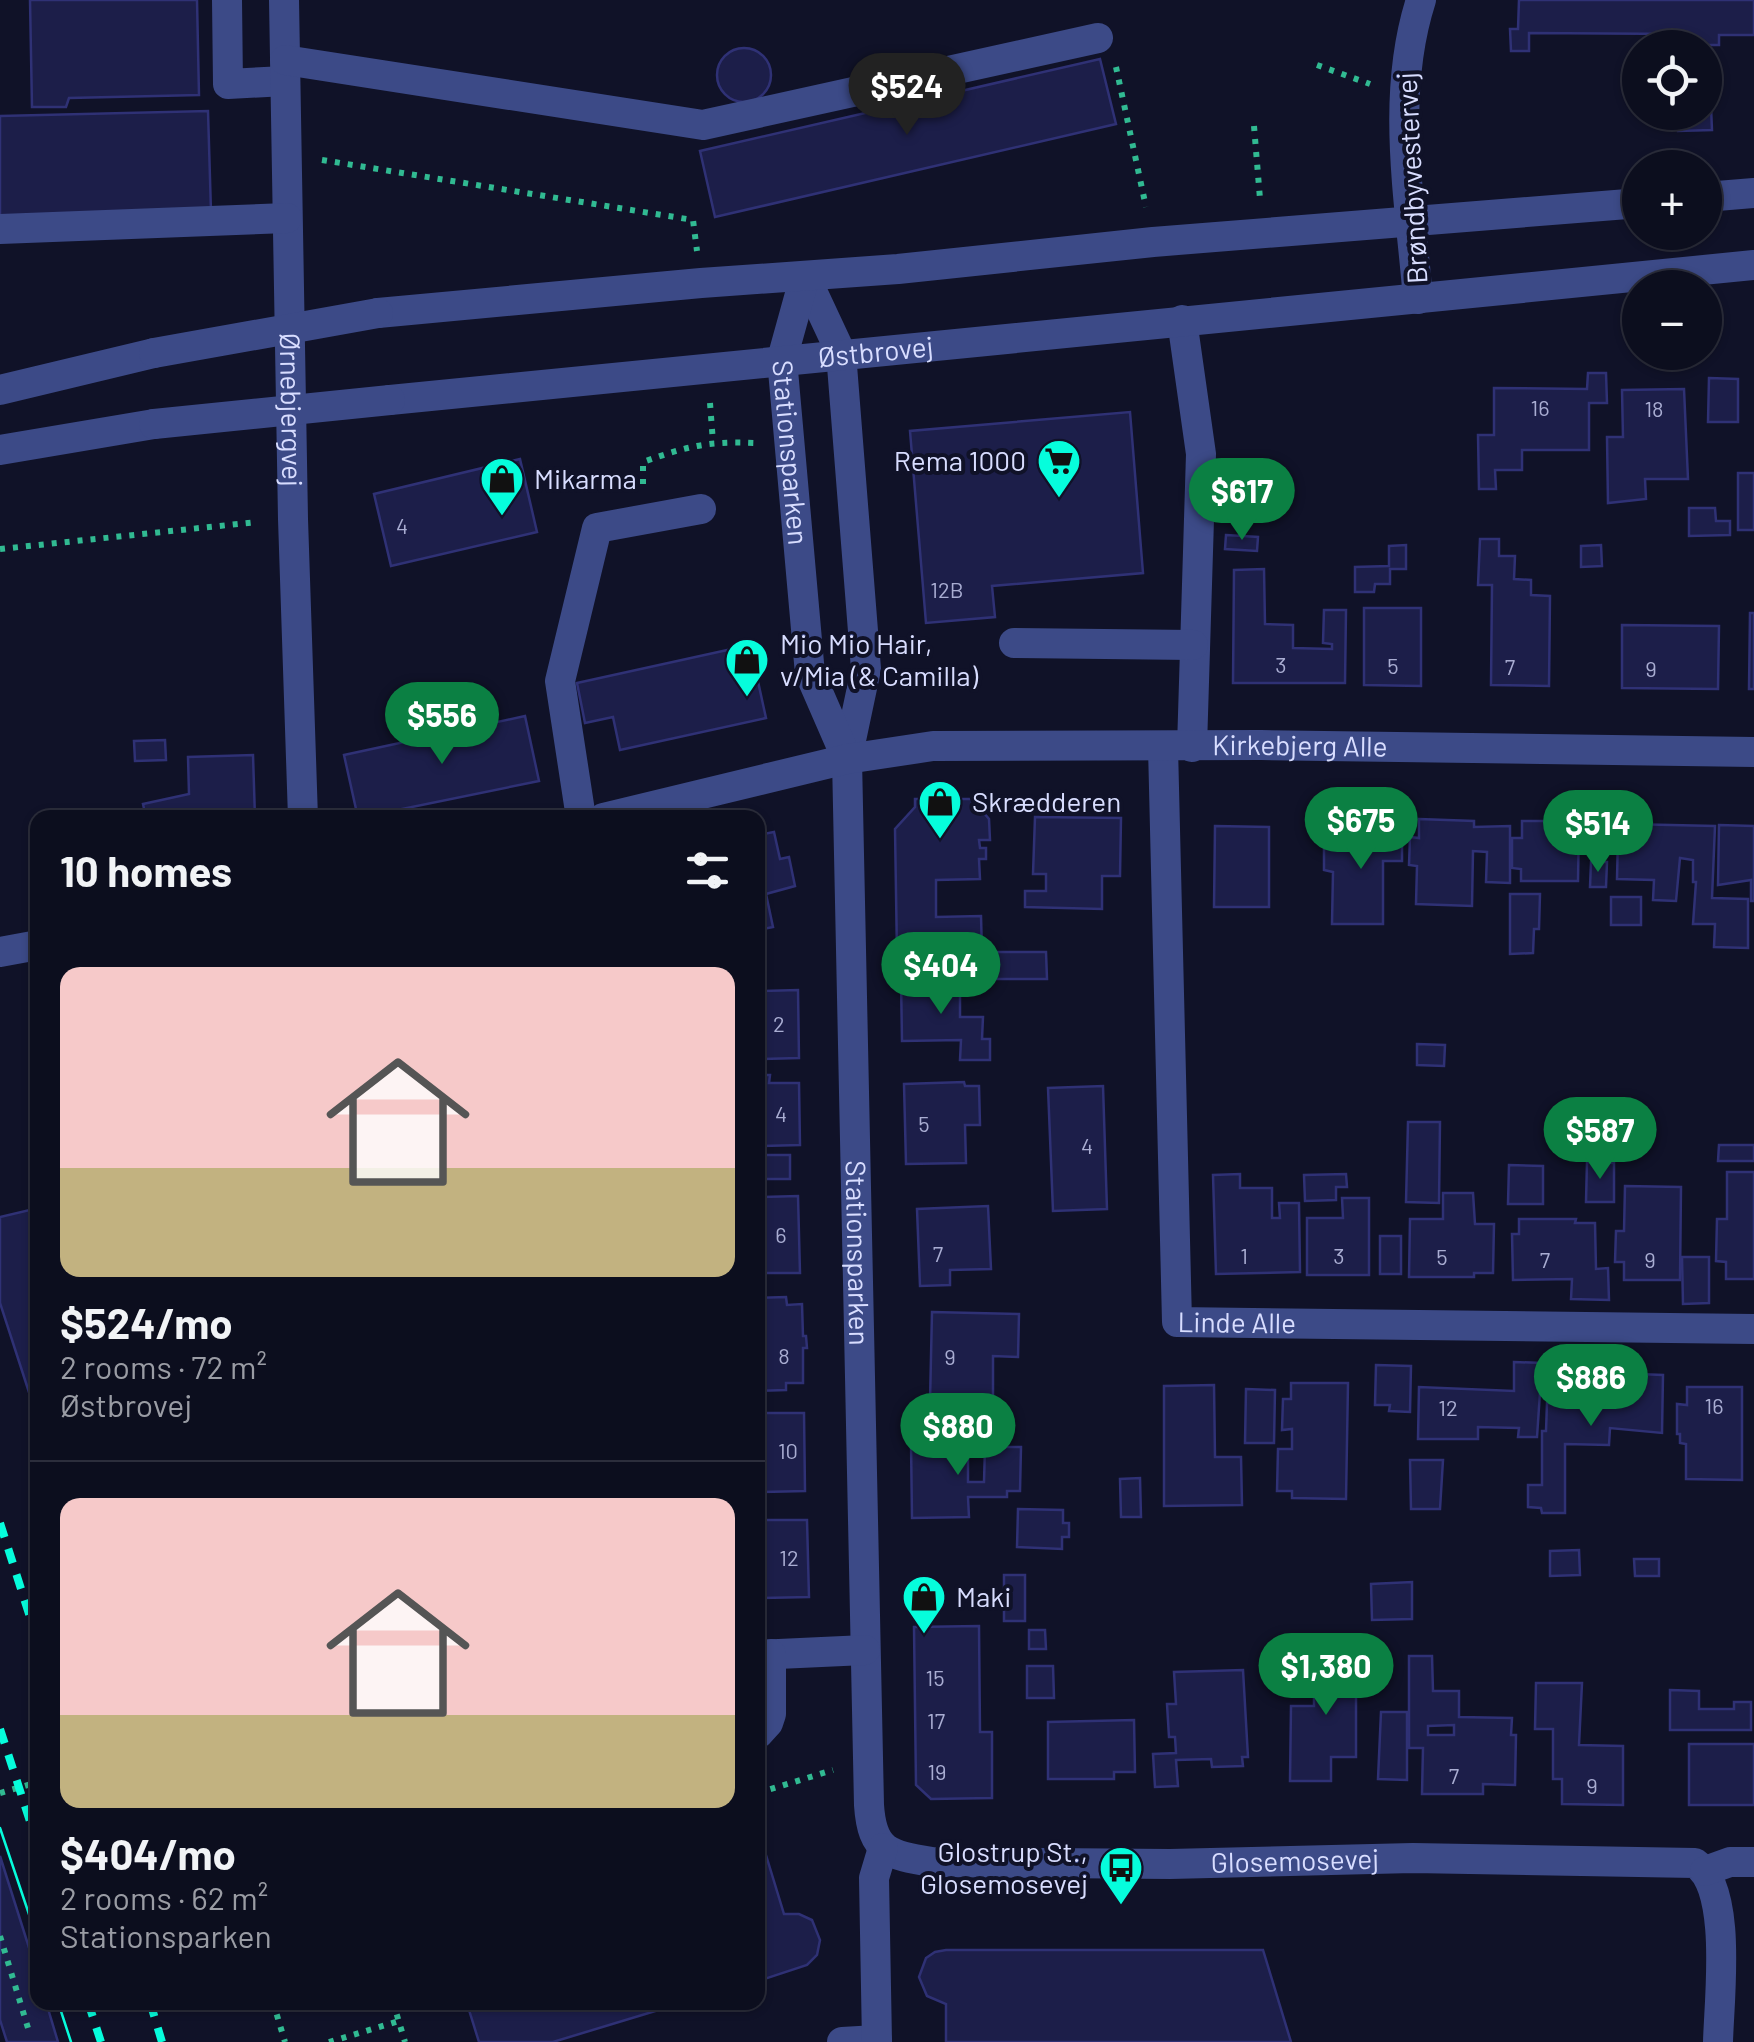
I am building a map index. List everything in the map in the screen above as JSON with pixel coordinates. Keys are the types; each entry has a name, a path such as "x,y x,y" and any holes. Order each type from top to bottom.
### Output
{"street":[{"path":"227,0 228,84 285,71 703,125 1098,38"},
{"name":"Ørnebjergvej","path":"284,0 293,519 304,810"},
{"name":"Brøndbyvestervej","path":"1418,299 1404,96 1407,56 1421,0"},
{"path":"1722,196 1754,193"},
{"path":"0,390 154,353 378,313 1153,242 1622,205"},
{"path":"0,229 287,218"},
{"name":"Østbrovej","path":"0,450 154,424 1754,265"},
{"name":"Stationsparken","path":"806,276 841,353 866,669 848,759 868,1760 872,1830 882,1848 874,1878 877,2041"},
{"name":"Stationsparken","path":"806,276 782,359 810,674 848,759"},
{"path":"1178,747 1194,645 1201,454 1182,320"},
{"path":"580,810 560,681 598,528 701,508"},
{"path":"1014,643 1194,645"},
{"name":"Kirkebjerg Alle","path":"636,810 848,759 933,746 1754,752"},
{"name":"Linde Alle","path":"1178,747 1176,1322 1754,1329"},
{"path":"0,952 30,946"},
{"path":"765,1654 865,1650"},
{"path":"765,1663 771,1714 765,1726"},
{"name":"Glosemosevej","path":"882,1848 932,1862 1170,1864 1509,1859 1684,1862 1695,1863 1706,1871 1730,1862 1754,1862"},
{"path":"1706,1871 1715,1892 1720,1922 1718,2042"},
{"path":"842,2042 877,2041"}],"path":[{"path":"1098,38 1112,50 1153,242"},
{"path":"1317,65 1404,96"},
{"path":"1254,126 1263,235"},
{"path":"286,156 694,220 701,283"},
{"path":"642,520 643,462 690,445 713,442"},
{"path":"0,549 293,519"},
{"path":"765,1791 868,1760"},
{"path":"0,1793 30,1784"},
{"path":"0,1936 28,2028"},
{"path":"275,2010 285,2042"},
{"path":"395,2010 405,2042"},
{"path":"329,2042 398,2021"}],"building":[{"path":"30,0 197,0 199,95 69,98 66,107 32,107"},
{"path":"1519,0 1754,0 1754,35 1722,35 1722,30 1529,33 1529,51 1511,51 1510,29 1518,29"},
{"path":"744,48 763,56 771,75 763,94 744,102 725,94 717,75 725,56"},
{"path":"1100,59 1116,124 715,217 700,151"},
{"path":"208,111 211,212 0,217 0,116"},
{"path":"1588,373 1606,373 1607,403 1589,403 1589,450 1522,450 1522,470 1495,470 1496,489 1479,489 1478,435 1494,435 1494,388 1587,389"},
{"path":"1709,378 1738,379 1738,422 1708,422"},
{"path":"1684,389 1688,479 1645,479 1646,499 1608,503 1607,437 1623,437 1622,390"},
{"path":"1130,412 1143,573 992,586 995,617 926,623 910,431"},
{"path":"520,459 537,532 391,566 374,494"},
{"path":"1738,473 1754,473 1754,530 1738,530"},
{"path":"1689,508 1715,508 1716,521 1730,521 1730,535 1689,536"},
{"path":"1226,535 1258,537 1257,551 1225,549"},
{"path":"1480,539 1499,539 1499,556 1515,556 1514,579 1531,580 1531,595 1550,596 1549,686 1491,685 1492,585 1478,585"},
{"path":"1406,545 1406,569 1390,569 1390,584 1375,584 1374,592 1355,592 1355,567 1389,566 1389,546"},
{"path":"1601,545 1602,566 1581,567 1581,546"},
{"path":"1264,569 1265,624 1293,625 1293,648 1332,649 1332,644 1323,643 1324,610 1346,610 1345,683 1233,683 1234,570"},
{"path":"1364,608 1421,608 1421,686 1364,685"},
{"path":"1750,613 1754,613 1754,689 1749,689"},
{"path":"1622,625 1719,626 1718,689 1622,688"},
{"path":"750,645 766,718 620,750 613,717 585,723 577,683"},
{"path":"525,716 539,781 397,810 356,810 344,755"},
{"path":"165,740 166,760 135,761 134,741"},
{"path":"253,755 255,810 144,810 143,804 189,794 188,757"},
{"path":"915,799 979,799 979,807 989,819 990,840 979,840 980,848 986,848 986,859 979,859 980,879 936,880 936,917 981,916 982,953 897,955 895,829 915,807"},
{"path":"1035,817 1121,818 1120,876 1102,876 1102,909 1025,907 1025,891 1046,891 1046,874 1033,874"},
{"path":"1419,819 1474,821 1474,827 1510,826 1510,883 1486,882 1487,852 1473,851 1472,906 1416,904 1417,866 1409,865 1410,837 1419,838"},
{"path":"1522,821 1579,821 1578,881 1521,881 1521,869 1512,868 1512,838 1522,838"},
{"path":"1626,824 1715,826 1712,898 1748,899 1748,948 1714,947 1715,924 1693,924 1693,860 1680,858 1676,901 1653,900 1654,880 1617,879 1618,836 1626,836"},
{"path":"1719,825 1754,826 1754,901 1751,880 1718,885"},
{"path":"1215,826 1269,827 1269,907 1214,907"},
{"path":"1335,827 1402,828 1402,861 1383,861 1383,924 1332,924 1333,872 1324,870 1324,844 1335,845"},
{"path":"774,832 780,859 789,857 795,886 766,894 773,927 765,929 765,834"},
{"path":"1591,862 1607,862 1606,887 1590,887"},
{"path":"1510,894 1540,894 1539,929 1534,929 1533,953 1510,954"},
{"path":"1611,897 1641,897 1641,925 1611,925"},
{"path":"986,952 1046,952 1047,979 986,979"},
{"path":"960,979 960,1017 983,1017 982,1039 990,1039 990,1060 960,1060 961,1040 902,1041 901,980"},
{"path":"798,990 799,1058 765,1059 765,991"},
{"path":"1417,1044 1445,1045 1444,1066 1417,1065"},
{"path":"765,1075 770,1075 769,1083 799,1083 800,1145 765,1146"},
{"path":"964,1082 965,1086 979,1086 980,1125 965,1125 966,1163 906,1164 904,1084"},
{"path":"1103,1086 1107,1209 1053,1211 1048,1088"},
{"path":"1408,1122 1440,1122 1439,1203 1406,1202"},
{"path":"1719,1145 1754,1145 1754,1161 1718,1161"},
{"path":"765,1155 790,1155 790,1179 765,1179"},
{"path":"1587,1162 1614,1163 1614,1202 1586,1202"},
{"path":"1509,1165 1543,1166 1543,1204 1508,1204"},
{"path":"1727,1172 1754,1172 1754,1279 1726,1279 1726,1262 1716,1261 1717,1219 1727,1219"},
{"path":"1240,1174 1240,1188 1272,1188 1272,1218 1280,1218 1279,1203 1299,1203 1300,1272 1216,1274 1213,1175"},
{"path":"1346,1174 1347,1187 1336,1187 1336,1200 1305,1201 1304,1175"},
{"path":"1625,1186 1681,1187 1680,1280 1624,1280 1624,1262 1615,1262 1616,1231 1624,1231"},
{"path":"1443,1193 1473,1193 1475,1224 1494,1224 1493,1273 1474,1273 1474,1277 1409,1277 1410,1219 1443,1219"},
{"path":"798,1196 800,1273 765,1273 765,1197"},
{"path":"1342,1198 1369,1198 1369,1275 1307,1275 1307,1218 1343,1218"},
{"path":"988,1206 991,1269 950,1270 950,1285 920,1286 917,1209"},
{"path":"30,1210 30,1395 0,1303 0,1217"},
{"path":"1519,1219 1595,1223 1596,1269 1608,1268 1609,1300 1571,1299 1572,1279 1513,1280 1512,1234 1519,1234"},
{"path":"1380,1236 1401,1236 1401,1274 1380,1274"},
{"path":"1682,1257 1709,1257 1709,1303 1683,1304"},
{"path":"786,1297 787,1305 802,1304 807,1348 803,1348 803,1383 786,1383 786,1390 765,1391 765,1298"},
{"path":"932,1312 1019,1314 1018,1357 993,1356 993,1404 930,1402"},
{"path":"1514,1362 1542,1363 1537,1437 1518,1437 1519,1428 1478,1427 1478,1439 1418,1439 1419,1387 1514,1391"},
{"path":"1376,1365 1411,1366 1410,1412 1389,1411 1390,1405 1375,1405"},
{"path":"1637,1374 1663,1375 1662,1433 1610,1428 1609,1445 1565,1444 1565,1513 1542,1513 1541,1508 1528,1507 1528,1485 1542,1485 1542,1431 1546,1431 1547,1403 1555,1403 1556,1386 1636,1389"},
{"path":"1291,1383 1348,1383 1346,1499 1292,1498 1292,1491 1277,1491 1278,1449 1292,1449 1292,1429 1282,1430 1283,1399 1291,1399"},
{"path":"1214,1385 1215,1457 1241,1457 1242,1505 1164,1506 1164,1386"},
{"path":"1687,1387 1742,1387 1742,1480 1686,1479 1686,1444 1680,1443 1677,1434 1677,1404 1687,1405"},
{"path":"1246,1389 1275,1390 1274,1443 1245,1443"},
{"path":"765,1413 804,1413 805,1491 765,1492"},
{"path":"968,1442 968,1482 984,1482 985,1447 1021,1447 1020,1491 1007,1491 1007,1497 968,1497 969,1517 912,1518 911,1443"},
{"path":"1410,1460 1443,1460 1440,1509 1411,1509"},
{"path":"1140,1478 1141,1517 1121,1517 1120,1479"},
{"path":"1018,1509 1063,1510 1063,1523 1069,1523 1069,1537 1062,1537 1062,1549 1017,1547"},
{"path":"765,1520 807,1520 809,1597 765,1598"},
{"path":"1579,1550 1580,1575 1550,1576 1550,1551"},
{"path":"1634,1559 1659,1559 1659,1576 1635,1576"},
{"path":"1004,1575 1025,1575 1025,1621 1004,1621"},
{"path":"1412,1582 1412,1619 1372,1620 1371,1584"},
{"path":"979,1626 980,1732 992,1732 992,1798 931,1799 916,1785 914,1627"},
{"path":"1029,1630 1045,1630 1046,1649 1029,1649"},
{"path":"1314,1650 1356,1650 1356,1757 1331,1757 1331,1781 1290,1781 1291,1706 1314,1706"},
{"path":"1409,1656 1432,1656 1433,1691 1459,1691 1459,1717 1512,1718 1511,1735 1516,1735 1515,1785 1483,1784 1483,1794 1422,1794 1423,1748 1409,1748","holes":["1454,1725 1454,1735 1428,1735 1428,1726"]},
{"path":"1027,1666 1053,1666 1054,1698 1027,1698"},
{"path":"1243,1670 1248,1757 1242,1757 1243,1766 1212,1767 1211,1759 1176,1760 1178,1786 1155,1787 1153,1754 1176,1753 1175,1737 1169,1737 1167,1704 1176,1704 1174,1672"},
{"path":"1536,1683 1582,1683 1579,1745 1623,1746 1623,1805 1562,1804 1562,1779 1553,1779 1553,1729 1535,1729"},
{"path":"1670,1690 1699,1691 1699,1709 1734,1709 1734,1702 1751,1702 1751,1730 1670,1730"},
{"path":"1381,1712 1407,1712 1407,1780 1378,1779"},
{"path":"1134,1720 1135,1772 1114,1772 1114,1779 1048,1779 1048,1722"},
{"path":"1689,1744 1754,1744 1754,1805 1689,1805"},
{"path":"765,1852 784,1914 799,1914 812,1920 820,1940 817,1955 807,1965 765,1979"},
{"path":"0,1856 30,1951 30,2010 48,2010 58,2042 7,2042 0,2020"},
{"path":"946,1950 1263,1950 1291,2042 946,2042 946,2004 927,1996 919,1977 926,1958"},
{"path":"469,2010 659,2010 553,2042 479,2042"}],"tram line":[{"path":"0,1828 30,1917"},
{"path":"61,2010 71,2042"}],"railway":[{"path":"0,1523 30,1617"},
{"path":"0,1729 30,1821"},
{"path":"91,2010 101,2042"},
{"path":"152,2010 162,2042"}],"place":[{"name":"Rema 1000","path":"1059,499"},
{"name":"Mikarma","path":"502,517"},
{"name":"Mio Mio Hair, v/Mia (& Camilla)","path":"747,698"},
{"name":"Skrædderen","path":"940,840"},
{"name":"Maki","path":"924,1635"},
{"name":"Glostrup St., Glosemosevej","path":"1121,1906"}]}
